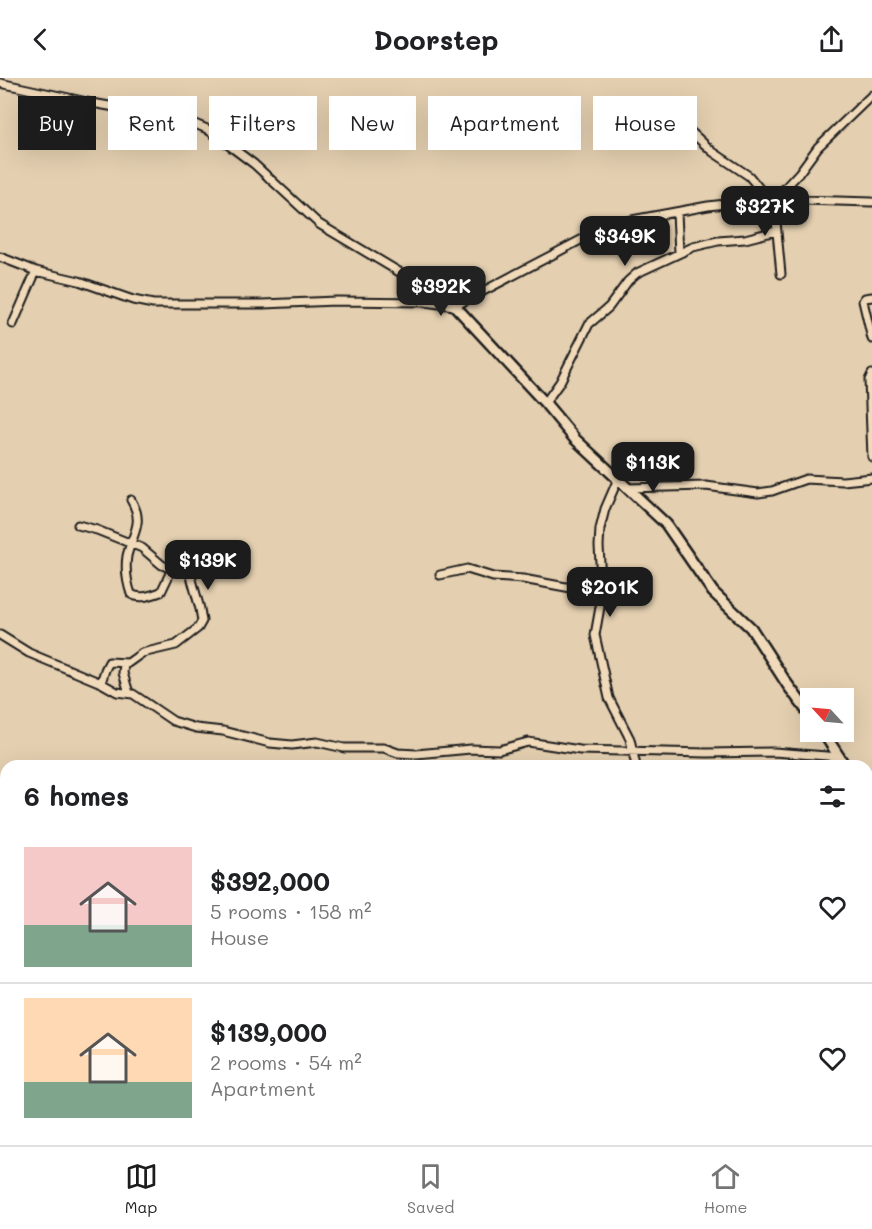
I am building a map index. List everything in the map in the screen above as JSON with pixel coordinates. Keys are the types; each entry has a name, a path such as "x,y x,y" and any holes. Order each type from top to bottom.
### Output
{"main road":[{"path":"455,306 545,403 575,439 666,524 713,592 751,628 800,702"},
{"path":"830,742 842,760"}],"street":[{"path":"0,82 92,103 175,117 207,129 254,164 319,224 411,279 436,291 455,306"},
{"path":"771,200 799,173 818,147 872,95"},
{"path":"697,138 713,152 749,176 771,200 782,263 781,274"},
{"path":"0,257 36,270 153,304 263,304 336,301 424,302 455,306 600,231 632,220 733,203 771,200 872,202"},
{"path":"677,213 680,253"},
{"path":"545,403 560,382 591,322 609,307 637,273 693,247 718,241 736,241 776,231"},
{"path":"13,324 36,270"},
{"path":"872,297 865,298 863,301 872,339"},
{"path":"872,374 869,380 872,457"},
{"path":"627,488 706,486 758,492 772,491 806,479 830,482 872,478"},
{"path":"618,479 605,509 600,529 602,596 595,634 609,698 626,729 635,760"},
{"path":"131,500 137,515 136,532 127,556 126,576 131,594 136,597 145,597 161,592 172,569"},
{"path":"78,525 97,530 148,553 159,564 172,569 183,568 189,572 200,609 200,624 176,645 142,653 124,664 113,662 107,664 101,683"},
{"path":"440,575 467,569 493,577 523,579 571,588 602,586"},
{"path":"0,635 29,653 117,692 129,693 168,718 184,725 223,731 279,745 317,742 345,747 384,748 398,753 416,754 471,749 499,750 528,742 580,750 774,752 840,757"},
{"path":"124,664 123,673 129,693"}]}
